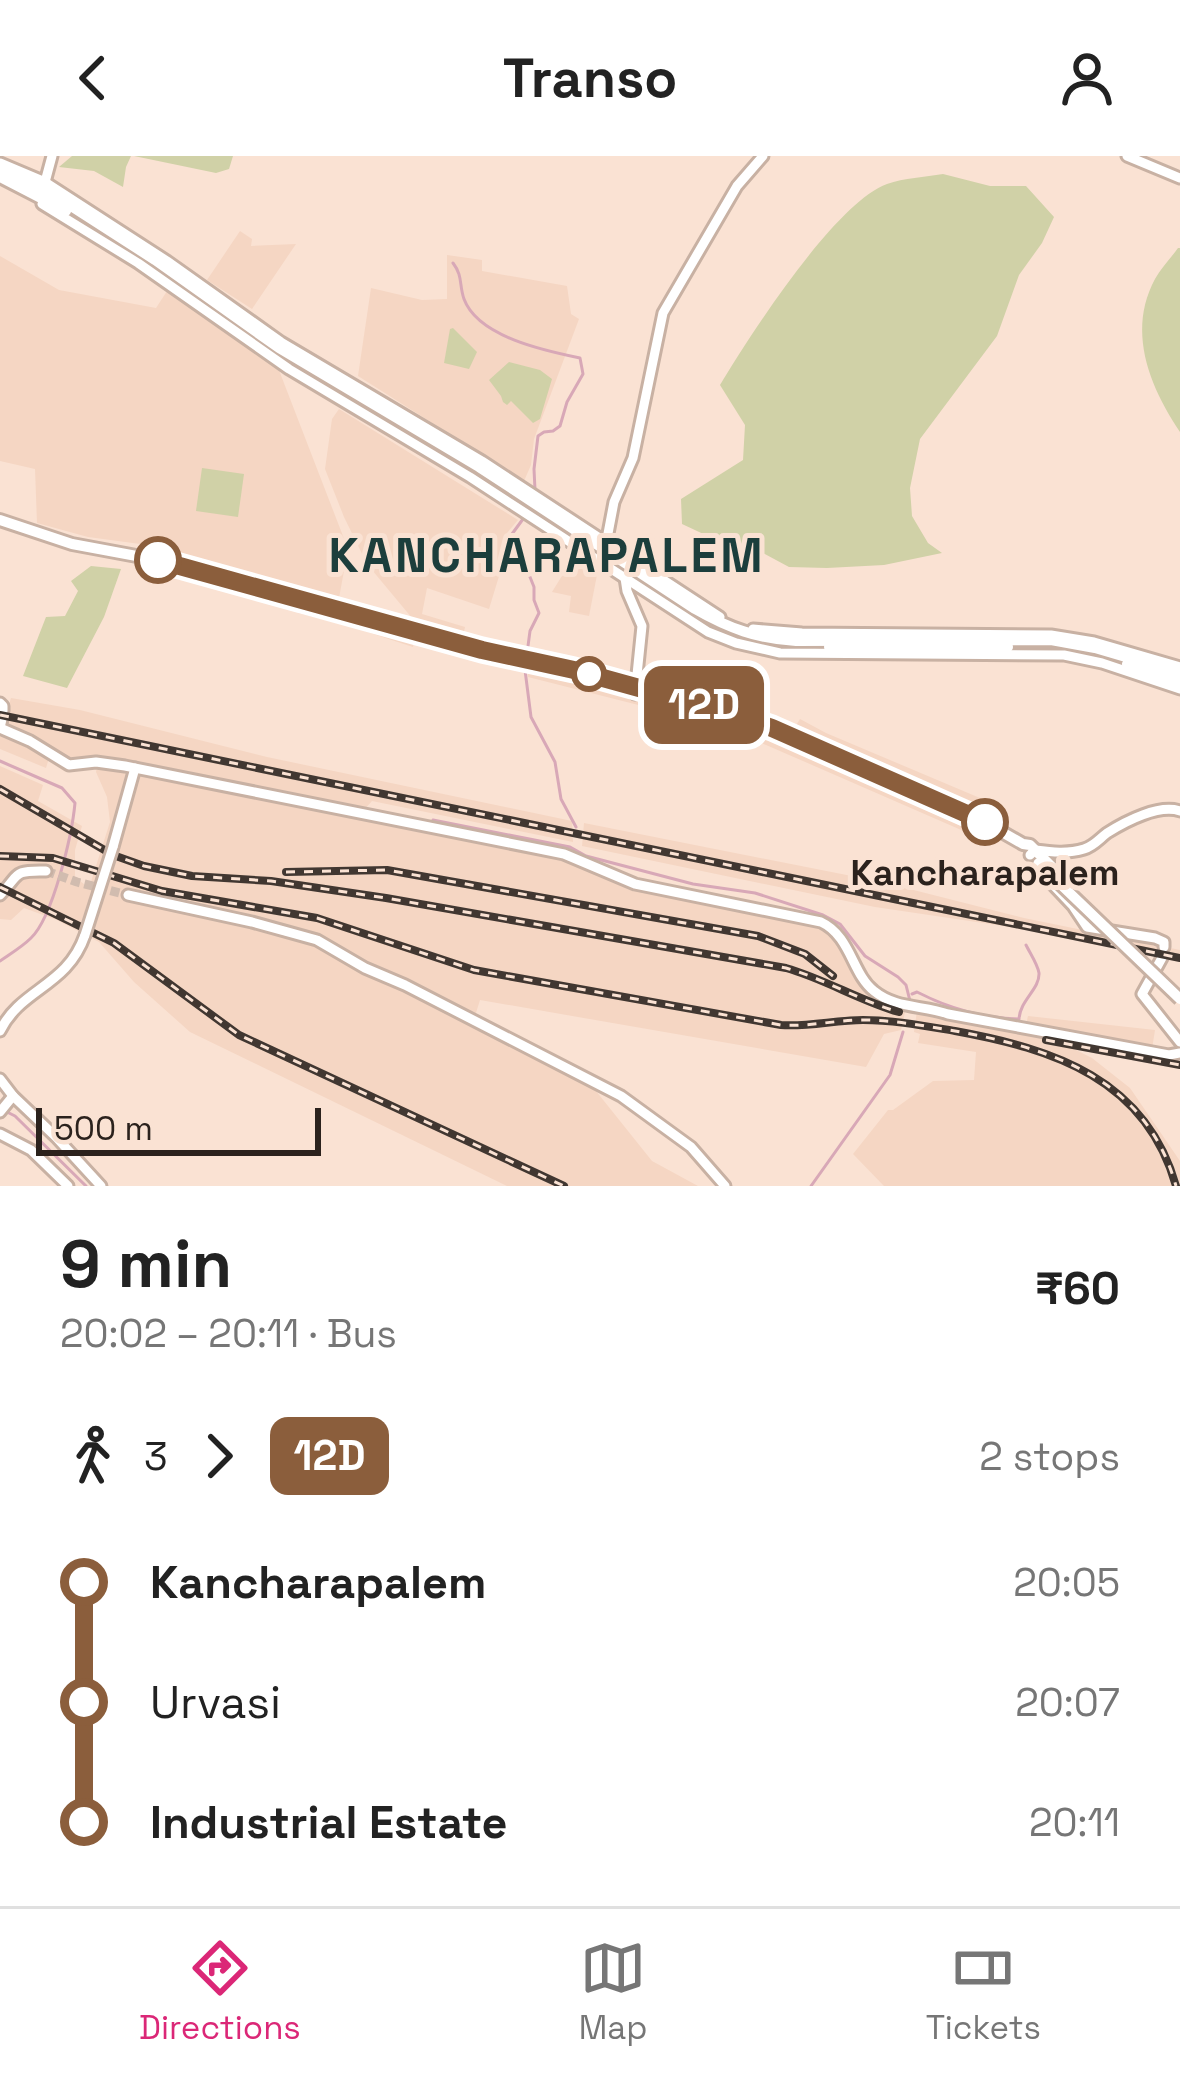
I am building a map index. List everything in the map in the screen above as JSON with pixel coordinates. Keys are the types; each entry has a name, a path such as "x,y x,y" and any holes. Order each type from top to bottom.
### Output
{"main road":[{"path":"0,173 54,195 279,348 415,433 478,466 712,624 783,640 1051,640 1095,648 1180,678"},
{"path":"0,520 68,539 158,554 402,624 602,670 636,687 777,725 1013,830 1029,851 1180,994"}],"street":[{"path":"45,182 52,156"},
{"path":"602,551 614,502 633,458 663,313 737,186 764,156"},
{"path":"1126,156 1180,178"},
{"path":"0,173 45,182 281,342 482,461 602,551 625,580 642,626 636,687"},
{"path":"0,173 289,370 717,615 759,631 1051,634 1094,641 1180,678"},
{"path":"625,580 708,632 780,653 1055,654 1180,678"},
{"path":"2,711 0,728 69,765 96,762 135,768 564,854 635,884 821,922 836,933 870,988 886,1000 1169,1055 1180,1053"},
{"path":"0,1031 18,1006 72,963 85,935 135,768"},
{"path":"1180,810 1163,808 1117,828 1086,849 1029,851 1037,868 1088,927 1164,942 1142,994 1180,1042"},
{"path":"1056,874 1058,852"},
{"path":"0,895 20,872 46,871"},
{"path":"128,895 313,938 621,1096 691,1147 725,1186"},
{"path":"1,1081 5,1100 56,1137 101,1186"},
{"path":"0,1134 31,1150 68,1186"}],"shaded area":[{"path":"240,231 252,239 251,246 296,244 252,309 207,280"},
{"path":"447,255 482,260 482,271 567,286 571,314 579,319 534,439 524,481 358,376 371,288 422,300 447,299"},
{"path":"0,256 59,290 156,308 169,288 277,365 348,549 339,598 155,546 88,537 37,523 35,469 0,461"},
{"path":"339,409 518,520 507,533 507,550 489,609 427,588 422,614 465,627 463,636 412,618 367,564 325,469 332,419"},
{"path":"573,563 597,575 589,616 569,612 571,596 552,592"},
{"path":"300,608 414,640 413,647 298,613"},
{"path":"528,669 744,728 991,843 725,727 528,677"},
{"path":"11,698 572,821 573,842 372,801 363,811 101,758 71,764 6,725 0,710 7,711"},
{"path":"800,719 1006,809 1003,820 795,727"},
{"path":"0,732 49,758 46,768 0,749"},
{"path":"0,766 43,785 38,801 82,826 75,850 75,877 89,888 110,822 97,767 118,768 559,857 632,887 822,926 831,932 865,987 906,1008 901,1030 884,1034 866,1067 480,1000 475,1016 360,962 316,935 260,920 412,989 592,1086 652,1161 698,1186 507,1186 190,1032 134,982 99,942 24,908 11,920 0,919"},
{"path":"584,823 882,882 1180,950 1180,960 1017,928 875,907 582,846"},
{"path":"917,1011 1026,1025 1028,1016 1155,1030 1150,1062 1072,1048 1130,1088 1180,1161 1180,1186 884,1186 853,1154 888,1110 933,1081 974,1080 976,1052 918,1043 920,1034 914,1032"}],"green space":[{"path":"72,156 131,156 123,187 94,171 59,167"},
{"path":"134,156 233,156 229,169 216,173"},
{"path":"943,174 990,186 1026,186 1054,217 1019,275 997,336 920,439 910,488 912,516 928,543 942,553 884,565 789,567 752,547 712,538 682,524 681,499 743,460 745,425 720,385 795,273 866,196 894,182"},
{"path":"1178,248 1180,432 1151,377 1142,338 1147,299 1157,275"},
{"path":"453,328 477,352 469,369 444,363"},
{"path":"509,362 540,370 552,379 540,419 533,423 511,401 503,402 489,380"},
{"path":"202,468 244,474 238,517 196,511"},
{"path":"91,566 121,569 104,617 67,688 23,676 46,617 65,616 78,591 71,581"}],"waterway":[{"path":"453,263 464,299 483,323 514,340 580,358 583,374 560,426 538,436 535,490"},
{"path":"523,519 512,534 519,561 534,587 539,613 528,646"},
{"path":"525,670 531,717 555,762 561,799 576,827"},
{"path":"0,761 62,788 75,803 66,854 47,913 31,938 0,961"},
{"path":"433,820 570,847 586,856 693,884 755,893 823,915 840,924 865,956 898,977 910,1001"},
{"path":"912,994 979,1014 1019,1019 1039,973 1026,945"},
{"path":"811,1186 890,1075 903,1032"},
{"path":"5,1111 86,1186"}],"tunnel":[{"path":"46,871 128,895"}],"railway":[{"path":"0,715 1180,958"},
{"path":"0,789 113,855 144,866 192,876 271,881 386,898 786,968 899,1012"},
{"path":"0,856 53,858 162,891 317,918 474,970 781,1025 886,1021 992,1038 1061,1060 1119,1095 1143,1119 1162,1149 1176,1186"},
{"path":"286,872 387,870 758,936 805,954 833,976"},
{"path":"0,887 114,943 239,1035 564,1186"},
{"path":"1046,1040 1180,1065"}],"bus line":[{"name":"12D","path":"158,560 726,712 985,822"}],"place":[{"name":"Kancharapalem","path":"985,822"}],"district":[{"name":"KANCHARAPALEM","path":"547,555"}]}
